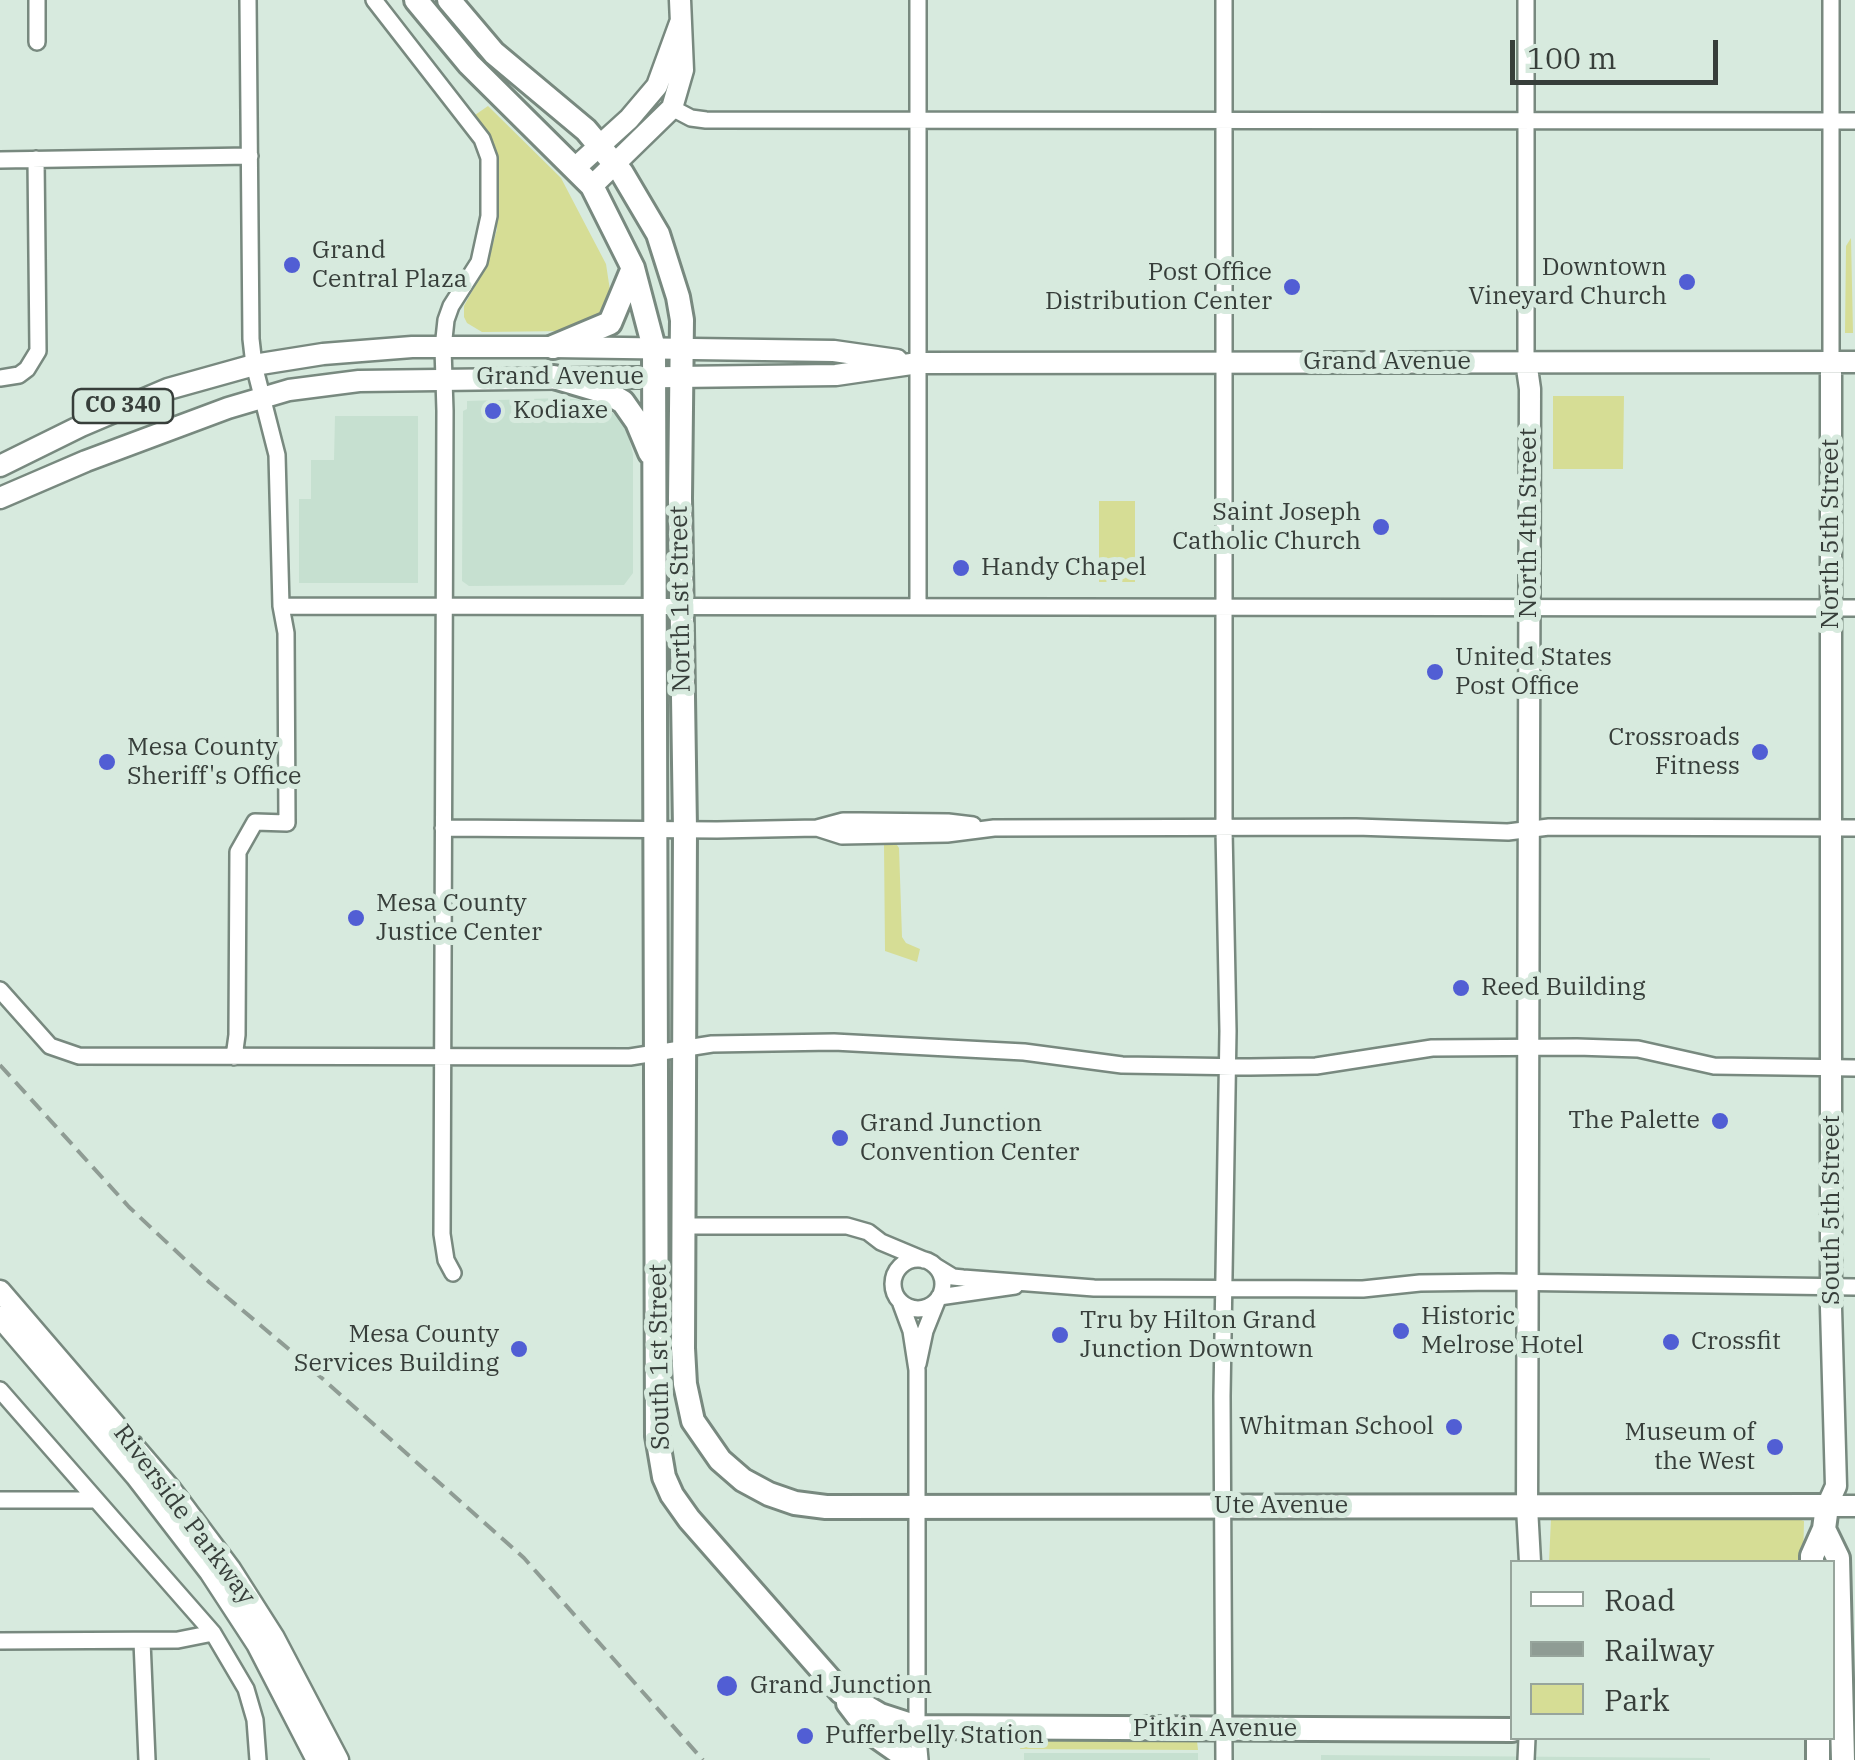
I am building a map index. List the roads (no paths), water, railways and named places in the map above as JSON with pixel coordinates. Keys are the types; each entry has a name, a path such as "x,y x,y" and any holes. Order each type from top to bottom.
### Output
{"highway":[{"name":"North 1st Street","path":"416,0 469,64 592,186 632,268 654,348 659,1054"},
{"name":"North 1st Street","path":"449,0 494,53 586,130 615,165 641,201 658,234 678,297 682,320 684,1049"},
{"path":"553,347 610,323 632,268"},
{"path":"554,377 608,393 623,402 638,422 655,465"},
{"name":"South 1st Street","path":"684,1049 685,1384 694,1422 720,1460"},
{"name":"South 1st Street","path":"659,1054 658,1436 664,1477 689,1519 841,1692 880,1715 917,1727"},
{"name":"Ute Avenue","path":"720,1460 742,1480 794,1503 826,1507 1527,1508 1826,1518"},
{"name":"South 5th Street","path":"1812,1560 1826,1518"},
{"name":"South 5th Street","path":"1826,1518 1838,1558 1843,1760"},
{"path":"841,1692 870,1732 910,1760"},
{"name":"Pitkin Avenue","path":"917,1727 1510,1730"}],"main road":[{"path":"592,186 672,108 685,48 680,0"},
{"path":"575,168 630,119 657,86 680,23"},
{"name":"CO 340","path":"0,466 130,403 254,365 354,350 681,348"},
{"name":"Grand Avenue","path":"681,348 834,350 918,363"},
{"name":"North 4th Street","path":"1526,362 1530,389 1530,1560"},
{"name":"North 5th Street","path":"1832,362 1832,1068"},
{"name":"Grand Avenue","path":"263,398 288,390 359,381 836,376 918,363 1855,362"},
{"name":"CO 340","path":"0,498 86,461 263,398"},
{"name":"South 5th Street","path":"1826,1518 1836,1486 1832,1068"},
{"name":"Riverside Parkway","path":"0,1291 170,1490 230,1569 284,1655 338,1760"},
{"name":"Riverside Parkway","path":"0,1317 136,1476 210,1572 257,1644 317,1760"},
{"name":"Ute Avenue","path":"1826,1518 1855,1506"}],"street":[{"path":"37,0 37,42"},
{"path":"234,1057 238,852 255,822 287,822 286,633 280,606 277,455 254,365 248,0"},
{"path":"374,0 482,139 489,158 489,216 479,262 451,306 443,348 442,1234 446,1260 454,1273"},
{"path":"918,0 918,608"},
{"path":"1224,0 1224,830 1228,1066 1223,1289 1224,1760"},
{"name":"North 4th Street","path":"1526,0 1526,362"},
{"name":"North 5th Street","path":"1831,0 1832,362"},
{"path":"672,108 691,118 706,120 1855,121"},
{"path":"0,160 250,156"},
{"path":"0,378 18,374 33,362 40,336 36,158"},
{"path":"280,606 1855,608"},
{"path":"443,828 817,828 842,836 947,834 994,828 1855,828"},
{"path":"0,990 50,1046 69,1055 630,1057 712,1044 873,1043 1024,1052 1122,1065 1316,1066 1412,1050 1527,1046 1638,1050 1714,1066 1855,1068"},
{"path":"684,1226 860,1229 953,1277 1094,1288 1364,1289 1420,1282 1855,1287"},
{"path":"881,1242 890,1261 893,1292 911,1331 917,1370 920,1760"},
{"path":"892,1280 902,1264 913,1260 930,1263 943,1280 924,1331 917,1370"},
{"path":"901,1304 918,1310 964,1292 1004,1290 1024,1283"},
{"path":"0,1390 213,1633 246,1689 255,1720 258,1760"},
{"path":"0,1500 94,1500"},
{"path":"0,1642 178,1640 213,1633"},
{"path":"142,1640 148,1760"}],"railway":[{"path":"0,1065 129,1207 524,1558 703,1760"}],"place":[{"name":"Grand Central Plaza","path":"292,265"},
{"name":"Downtown Vineyard Church","path":"1687,282"},
{"name":"Post Office Distribution Center","path":"1292,287"},
{"name":"Kodiaxe","path":"493,411"},
{"name":"Saint Joseph Catholic Church","path":"1381,527"},
{"name":"Handy Chapel","path":"961,568"},
{"name":"United States Post Office","path":"1435,672"},
{"name":"Crossroads Fitness","path":"1760,752"},
{"name":"Mesa County Sheriff's Office","path":"107,762"},
{"name":"Mesa County Justice Center","path":"356,918"},
{"name":"Reed Building","path":"1461,988"},
{"name":"The Palette","path":"1720,1121"},
{"name":"Grand Junction Convention Center","path":"840,1138"},
{"name":"Historic Melrose Hotel","path":"1401,1331"},
{"name":"Tru by Hilton Grand Junction Downtown","path":"1060,1335"},
{"name":"Crossfit","path":"1671,1342"},
{"name":"Mesa County Services Building","path":"519,1349"},
{"name":"Whitman School","path":"1454,1427"},
{"name":"Museum of the West","path":"1775,1447"},
{"name":"Grand Junction","path":"727,1686"},
{"name":"Pufferbelly Station","path":"805,1736"}]}
